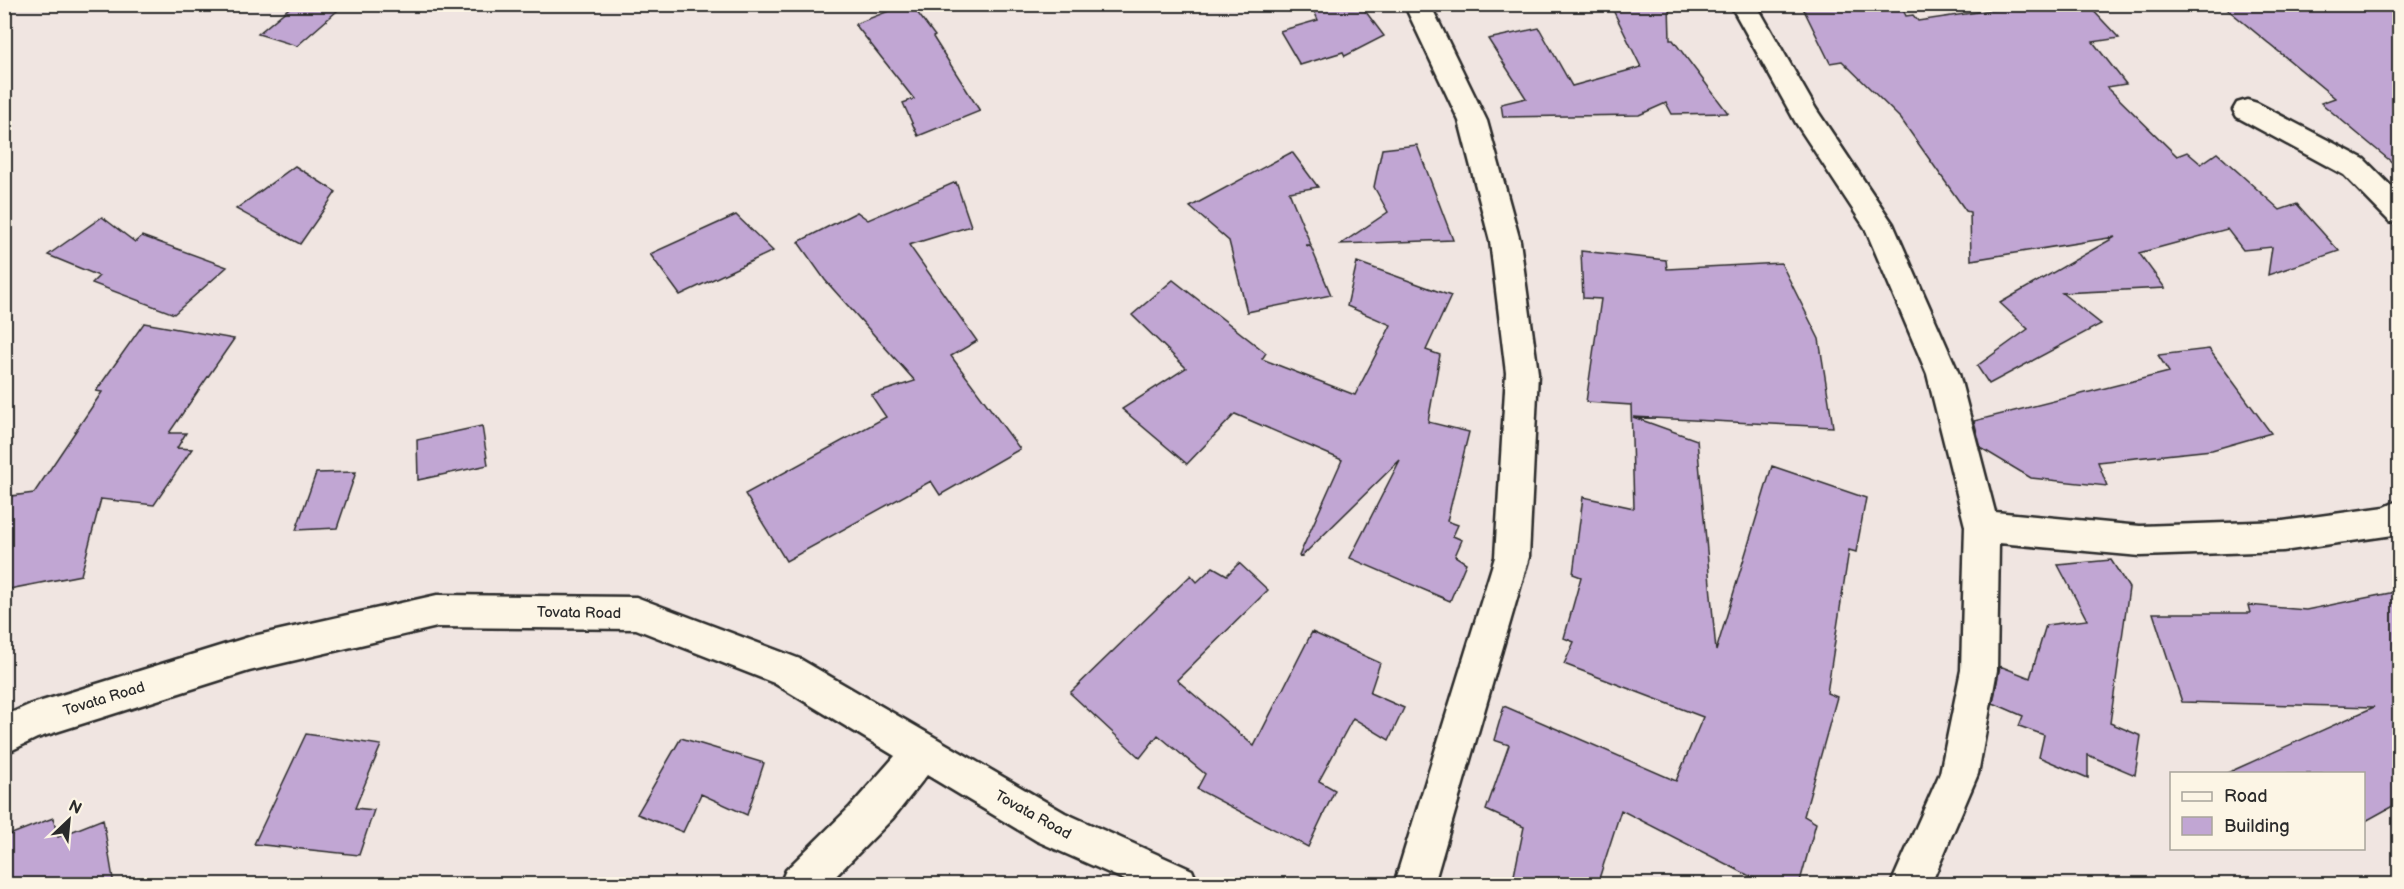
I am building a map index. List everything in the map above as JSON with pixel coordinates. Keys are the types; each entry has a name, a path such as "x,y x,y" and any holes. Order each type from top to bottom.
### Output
{"street":[{"path":"1414,885 1512,557 1522,373 1505,241 1473,121 1417,4"},
{"path":"1743,4 1806,116 1878,224 1943,374 1982,526 1979,670 1959,774 1911,885"},
{"path":"2247,110 2354,167 2400,214"},
{"path":"1982,526 2140,541 2283,537 2393,521 2400,515"},
{"name":"Tovata Road","path":"4,736 28,723 249,654 437,611 636,613 787,671 1051,827 1178,885"},
{"path":"800,885 867,819 899,783 922,751"}],"building":[{"path":"294,4 345,4 297,46 258,34"},
{"path":"911,4 935,36 933,37 980,111 918,136 903,103 914,99 855,24"},
{"path":"1311,4 1360,4 1384,36 1345,56 1343,52 1300,65 1280,31 1318,20"},
{"path":"1610,4 1669,4 1670,40 1673,40 1728,113 1672,114 1666,103 1639,115 1503,117 1501,104 1526,98 1488,39 1539,28 1572,86 1641,67"},
{"path":"1801,4 1900,4 1906,16 1913,15 1918,21 2032,4 2087,4 2119,38 2093,42 2126,84 2107,87 2177,156 2187,152 2201,164 2217,153 2280,210 2297,204 2339,251 2268,275 2272,247 2243,250 2227,229 2139,253 2165,288 2062,293 2101,324 1989,384 1977,366 2028,329 2000,303 2115,237 1971,260 1970,212 1966,211 1901,119 1842,61 1830,63"},
{"path":"2221,4 2400,4 2400,169 2321,103 2335,98"},
{"path":"1417,145 1453,240 1341,244 1388,212 1374,187 1382,149"},
{"path":"1292,152 1318,187 1289,192 1311,245 1306,245 1311,247 1331,295 1247,312 1229,241 1190,207"},
{"path":"295,166 336,192 300,244 236,209"},
{"path":"956,182 971,226 909,245 977,341 951,356 1020,449 940,495 931,481 786,561 745,494 886,417 871,395 915,381 825,280 798,242 857,212 868,220"},
{"path":"736,215 773,251 680,295 650,254"},
{"path":"102,217 135,242 142,236 227,267 174,314 92,283 99,276 48,255"},
{"path":"1581,251 1666,260 1667,269 1781,263 1819,339 1833,427 1633,417 1697,440 1716,651 1772,466 1866,498 1856,552 1849,550 1827,693 1837,697 1804,816 1816,823 1799,885 1767,885 1621,810 1597,885 1512,885 1524,827 1486,810 1509,745 1494,740 1504,706 1676,781 1703,717 1564,664 1574,642 1564,638 1581,577 1573,574 1583,497 1634,508 1631,405 1586,402 1601,299 1583,298"},
{"path":"1357,262 1451,296 1426,350 1440,355 1428,422 1469,432 1447,521 1458,525 1453,536 1462,540 1455,556 1466,563 1450,601 1350,558 1400,460 1301,557 1299,556 1342,460 1235,414 1187,464 1122,409 1186,368 1132,315 1173,280 1266,353 1262,359 1355,395 1391,325 1347,306"},
{"path":"144,323 234,339 169,433 186,433 177,448 192,449 154,505 101,499 81,575 4,590 4,497 34,493 102,392 96,391"},
{"path":"2209,349 2271,433 2212,450 2098,462 2107,486 2031,478 1981,448 1974,421 2169,372 2158,355"},
{"path":"482,426 488,465 418,480 417,440"},
{"path":"356,472 337,528 296,530 316,473"},
{"path":"2111,560 2129,588 2110,723 2141,736 2135,775 2088,755 2088,778 2039,757 2044,735 2019,726 2023,716 1993,703 2000,666 2030,678 2046,625 2087,620 2058,565"},
{"path":"1239,563 1268,590 1177,680 1254,746 1312,632 1380,663 1370,693 1404,708 1389,740 1353,718 1319,781 1335,790 1308,847 1197,789 1205,774 1158,735 1140,758 1070,693 1191,575 1197,582 1213,567 1227,575"},
{"path":"2400,591 2400,802 2365,821 2365,772 2229,772 2374,707 2182,702 2153,613 2250,613 2248,605 2306,610"},
{"path":"306,734 381,745 355,808 374,810 359,855 254,844"},
{"path":"681,738 764,763 747,815 701,794 683,832 637,814"},
{"path":"53,818 58,837 103,819 114,885 4,885 4,837"}]}
